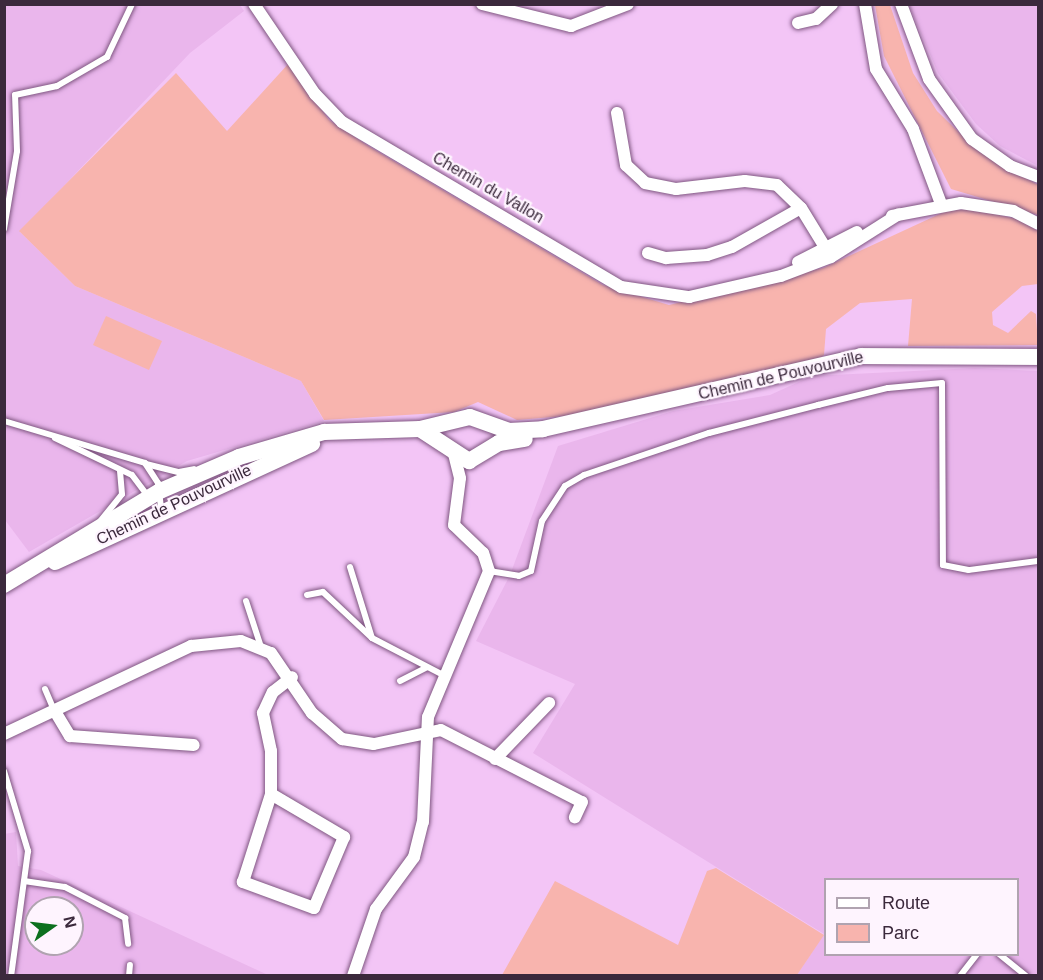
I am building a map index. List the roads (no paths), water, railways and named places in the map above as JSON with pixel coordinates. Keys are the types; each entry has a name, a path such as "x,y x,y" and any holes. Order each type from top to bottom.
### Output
{"street":[{"name":"Chemin du Vallon","path":"254,4 315,94 342,122 515,220 586,271 621,287 674,297 759,280 829,253 899,214 941,204 999,207 1038,224"},
{"path":"482,4 571,26 628,4"},
{"path":"798,23 816,20 832,4"},
{"path":"865,4 876,69 913,129 941,204"},
{"path":"901,4 929,80 972,139 1010,166 1038,177"},
{"path":"617,113 626,165 645,183 676,189 764,181 789,193 829,253"},
{"path":"648,252 676,258 707,255 732,247 801,208"},
{"name":"Chemin de Pouvourville","path":"4,585 98,525 154,494 201,473 294,439 347,431 420,429 471,417 487,424 527,431 861,356 1038,357"},
{"name":"Chemin de Pouvourville","path":"474,461 491,448 510,440 550,436 597,417"},
{"path":"353,975 376,909 414,857 423,822 427,730 443,675 489,571 483,553 454,525 460,478 452,449 457,422"},
{"path":"487,424 491,448"},
{"path":"420,429 474,461 460,478"},
{"name":"Chemin de Pouvourville","path":"4,585 161,509 347,431"},
{"path":"4,734 56,713 191,646 241,641 261,647 292,677 312,713 342,739 374,744 427,730 441,730 582,802 575,817"},
{"path":"271,794 344,837 314,908 243,882 271,794 263,713 273,692 292,677"},
{"path":"495,759 549,703"},
{"path":"56,713 70,736 194,745"}],"lane":[{"path":"4,229 17,151 15,95 57,86 107,57 132,4"},
{"path":"489,571 519,576 531,571 542,521 565,486 584,475 785,413 888,388 942,383 942,565 969,570 1038,561"},
{"path":"6,421 51,435 132,475 154,494 161,509"},
{"name":"Chemin de Pouvourville","path":"51,435 145,463 201,473"},
{"path":"145,463 161,509"},
{"path":"98,525 123,494 120,470"},
{"path":"350,567 372,638"},
{"path":"307,595 323,592 372,638 443,675"},
{"path":"246,601 261,647"},
{"path":"400,681 427,667"},
{"path":"45,689 56,713"},
{"path":"4,771 26,840 24,881 11,975"},
{"path":"24,881 64,887 125,918 128,944"},
{"path":"960,975 975,956"},
{"path":"1002,956 1026,975"},
{"path":"129,975 130,965"}]}
